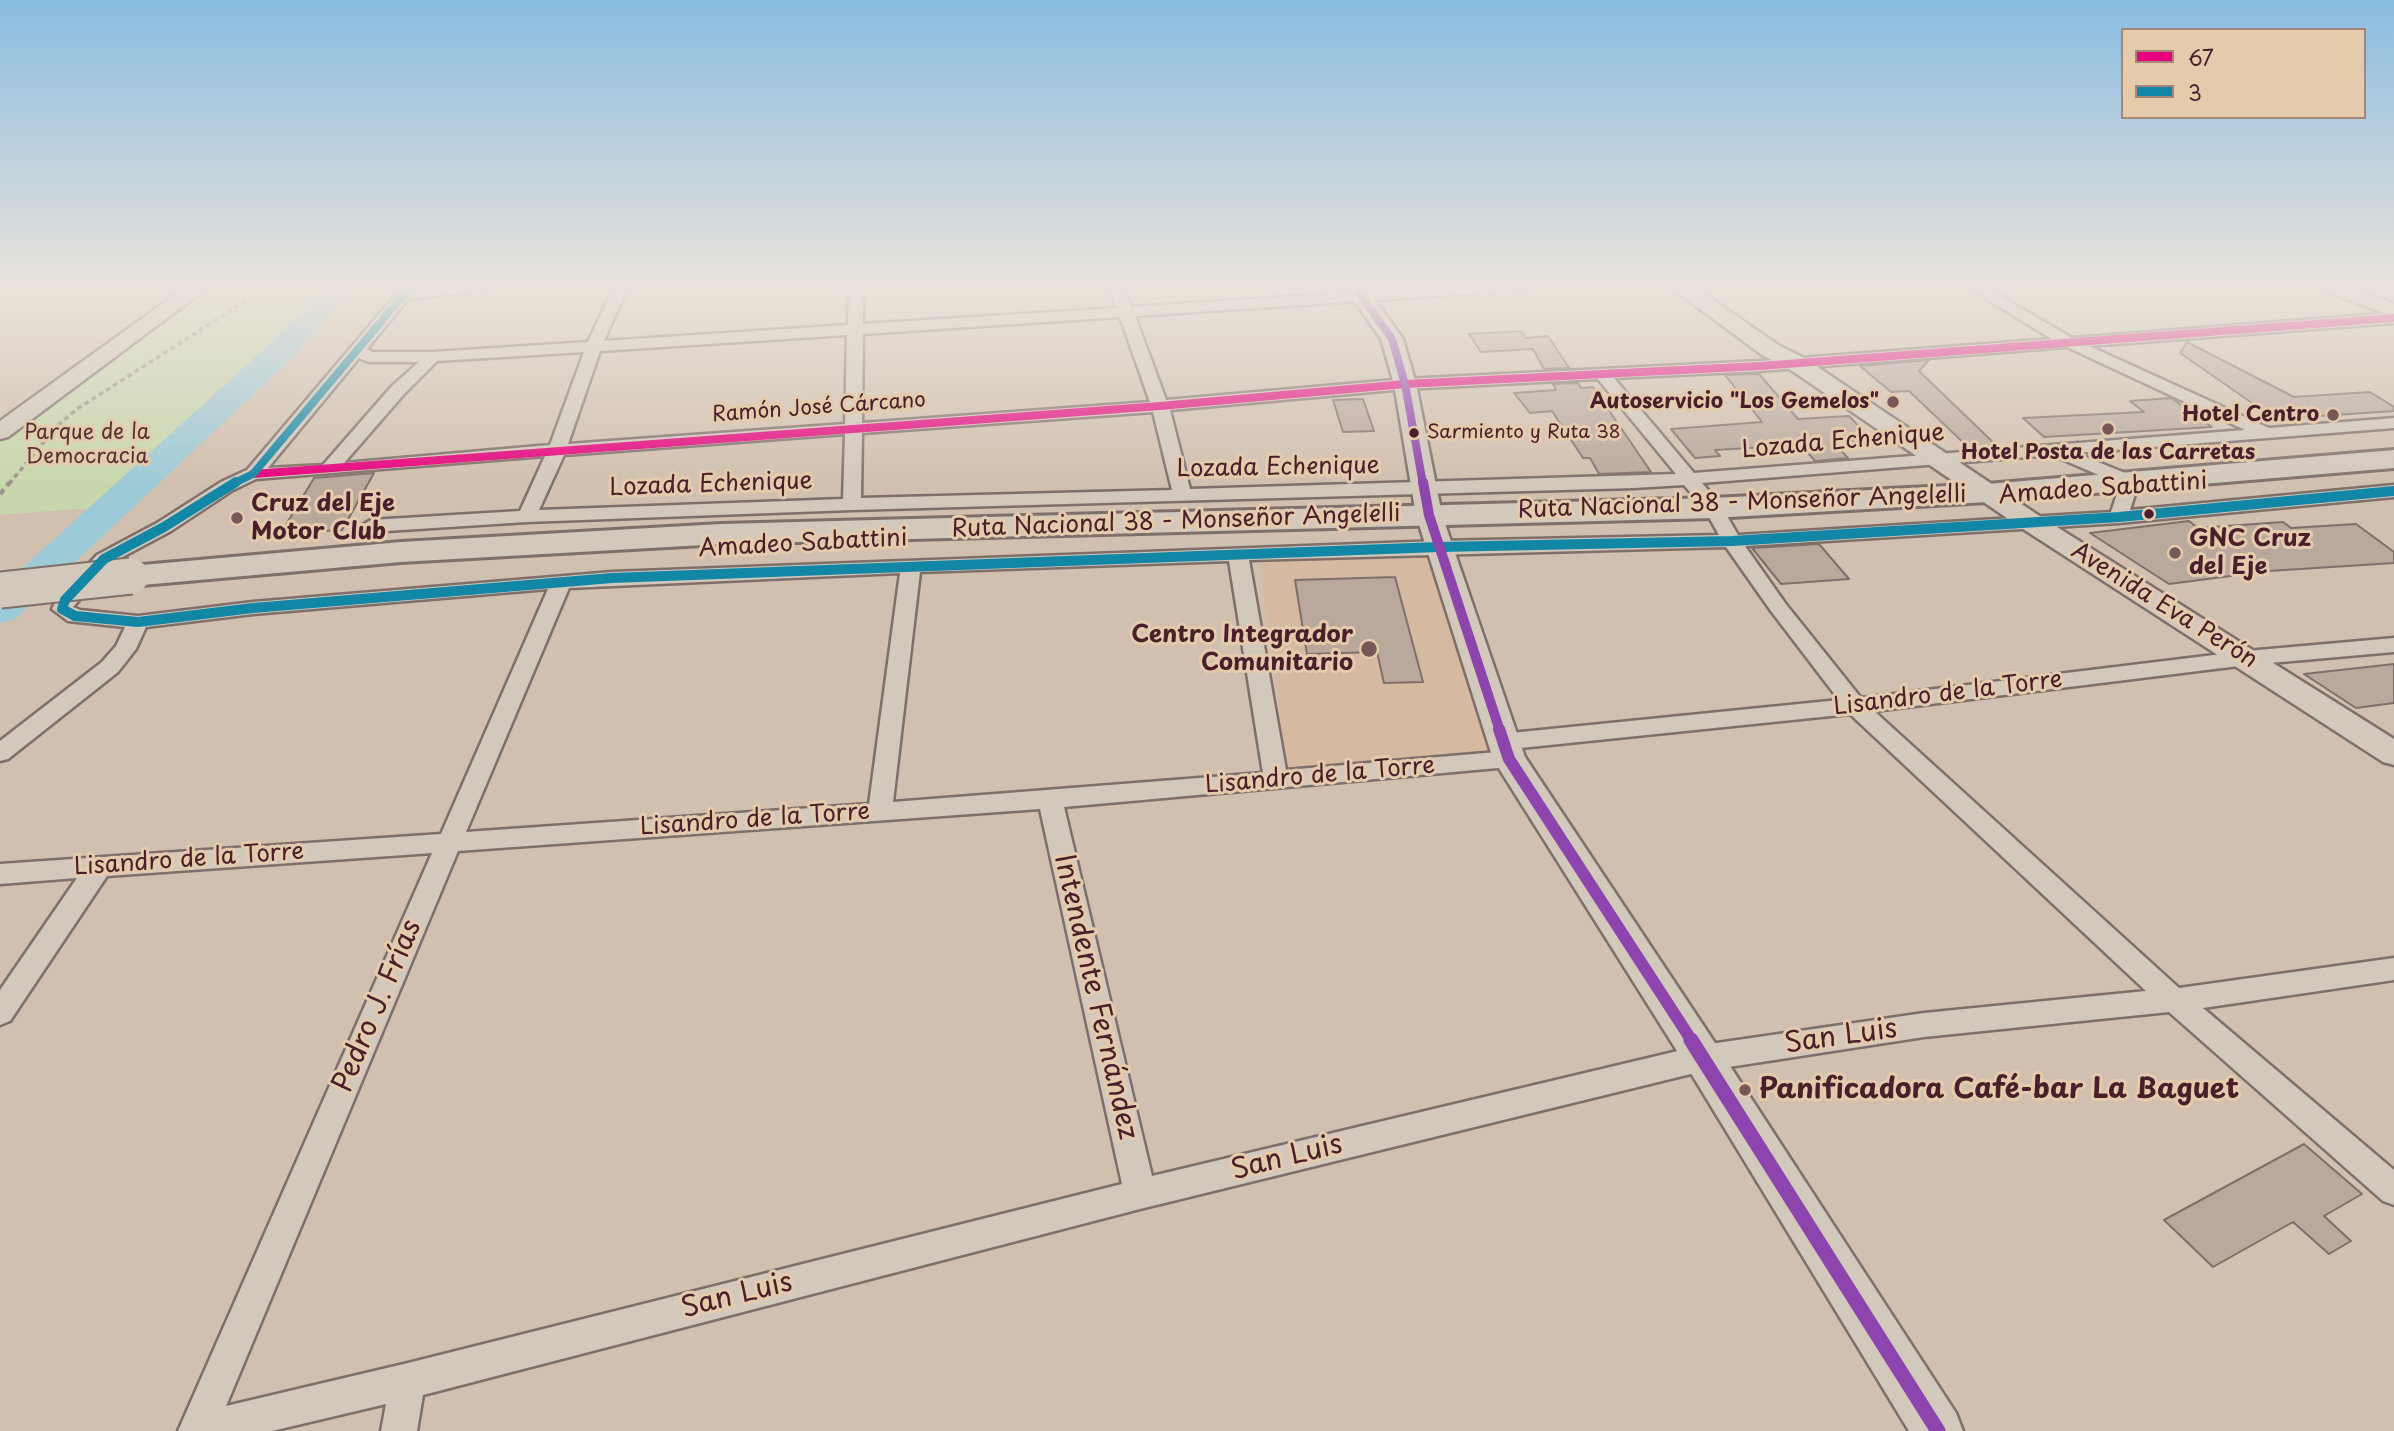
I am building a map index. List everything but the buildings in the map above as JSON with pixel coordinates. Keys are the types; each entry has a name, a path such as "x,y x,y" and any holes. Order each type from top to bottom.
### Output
{"highway":[{"name":"Ruta Nacional 38 - Monseñor Angelelli","path":"0,590 401,552 585,540 1427,502 1713,508 1987,493 2394,458"}],"street":[{"path":"0,432 109,353"},
{"path":"253,474 357,353"},
{"path":"362,353 369,357 393,359 495,353"},
{"path":"527,516 557,450 592,353"},
{"path":"852,504 855,353"},
{"path":"1140,353 1160,406 1182,494"},
{"path":"1396,353 1439,547 1505,751 1703,1058 1938,1431"},
{"name":"Avenida Eva Perón","path":"1776,353 1796,363 1987,493 2394,754"},
{"name":"Avenida Eva Perón","path":"1787,353 1796,363"},
{"name":"Ramón José Cárcano","path":"253,474 1160,406 1405,384 1603,375 1928,353"},
{"path":"2092,353 2270,434"},
{"path":"328,470 398,390 433,357"},
{"path":"1603,375 1713,508 1732,541 1778,607 1855,706 2174,1000 2394,1191"},
{"name":"Lozada Echenique","path":"371,526 527,516 1182,494 1427,502 2394,423"},
{"path":"2052,451 2124,480 2126,494 2119,517"},
{"name":"Amadeo Sabattini","path":"253,474 104,559 65,600 62,609 75,616 138,622 253,608 561,582 911,565 1439,547 1732,541 2029,520 2119,517 2394,491"},
{"path":"1238,554 1276,779"},
{"path":"880,812 911,565"},
{"name":"Pedro J. Frías","path":"196,1431 561,582"},
{"path":"0,753 110,667 125,649 138,622"},
{"name":"Lisandro de la Torre","path":"0,874 1050,800 1276,779 2247,658 2394,645"},
{"name":"Intendente Fernández","path":"1050,800 1140,1194"},
{"path":"0,1013 99,866"},
{"name":"San Luis","path":"196,1431 408,1381 1140,1194 1703,1058 1924,1025 2174,1000 2394,969"},
{"path":"399,1431 408,1381"}],"path":[{"path":"0,494 57,426 77,409 160,353"}],"shaded area":[{"name":"Centro Integrador Comunitario","path":"1439,547 1501,759 1289,780 1258,556"}],"green space":[{"name":"Parque de la Democracia","path":"109,353 278,353 113,506 0,515 0,432"}],"waterway":[{"path":"0,610 278,353"}],"transit line":[{"name":"3","path":"355,353 253,474 227,486 164,527 104,559 65,600 62,609 75,616 138,622 253,608 612,578 1439,547 1732,541 2119,517 2394,491"},
{"path":"1396,353 1405,384 1429,515 1509,759 1703,1058 1938,1431"},
{"name":"67","path":"253,474 1160,406 1405,384 1760,366 1935,353"}],"place":[{"name":"Autoservicio \"Los Gemelos\"","path":"1893,402"},
{"name":"Hotel Centro","path":"2333,415"},
{"name":"Hotel Posta de las Carretas","path":"2108,429"},
{"name":"Sarmiento y Ruta 38","path":"1414,433"},
{"name":"Cruz del Eje Motor Club","path":"237,518"},
{"name":"GNC Cruz del Eje","path":"2175,553"},
{"name":"Centro Integrador Comunitario","path":"1369,649"},
{"name":"Panificadora Café-bar La Baguet","path":"1745,1090"}]}
